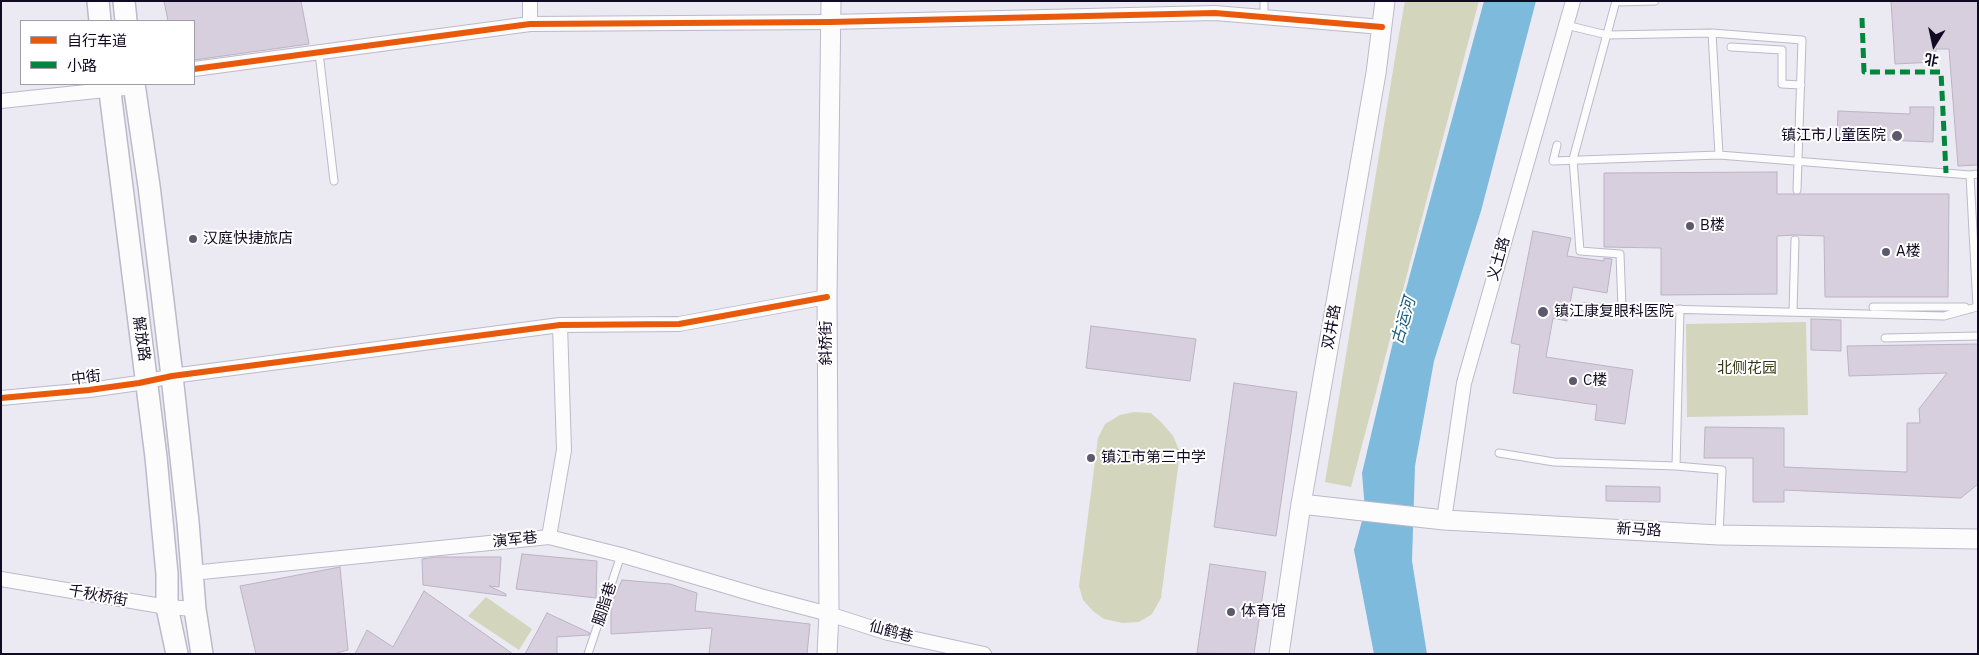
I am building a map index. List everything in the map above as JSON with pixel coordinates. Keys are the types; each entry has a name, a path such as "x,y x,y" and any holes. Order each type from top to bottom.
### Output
{"main road":[{"path":"98,1 100,20"},
{"path":"124,1 126,20"},
{"name":"解放路","path":"134,86 172,376 195,609 202,654"},
{"name":"解放路","path":"109,87 147,382 163,524 167,607 177,654"}],"street":[{"path":"530,1 530,24"},
{"name":"斜桥街","path":"827,654 829,614 827,297 831,1"},
{"name":"双井路","path":"1279,654 1301,504 1376,73 1385,1"},
{"name":"义土路","path":"1444,520 1464,383 1573,1"},
{"path":"195,69 530,24 830,22 1215,14 1382,27"},
{"path":"1,101 109,87 134,86"},
{"name":"中街","path":"1,398 89,390 147,382 172,376 560,325 680,324 827,297"},
{"path":"549,537 564,450 560,325"},
{"name":"新马路","path":"1301,504 1444,520 1719,535 1978,539"},
{"name":"演军巷","path":"192,573 549,537 621,555 760,596 829,614"},
{"name":"千秋桥街","path":"1,579 167,607 195,609"},
{"name":"仙鹤巷","path":"829,614 888,633 984,654"}],"lane":[{"path":"1264,1 1264,17"},
{"path":"1622,308 1620,254 1580,251 1572,159 1616,2 1655,1"},
{"path":"1566,25 1607,35 1712,33 1802,40 1797,190"},
{"path":"1712,33 1720,155"},
{"path":"1731,46 1782,50 1782,84 1801,85"},
{"path":"319,53 334,181"},
{"path":"1557,145 1553,161 1720,155 1974,174 1977,307"},
{"path":"1793,312 1795,240"},
{"path":"1584,307 1944,316 1977,307"},
{"path":"1873,307 1977,307"},
{"path":"1676,466 1680,310"},
{"path":"1885,338 1978,336"},
{"path":"1499,453 1554,462 1676,466 1722,470 1719,535"},
{"name":"胭脂巷","path":"588,654 621,555"}],"green space":[{"path":"1405,1 1479,1 1351,487 1325,482"},
{"name":"北侧花园","path":"1806,322 1808,415 1687,417 1686,324"},
{"path":"1134,412 1151,413 1173,436 1180,452 1161,598 1152,614 1139,622 1123,623 1104,619 1093,611 1083,600 1079,586 1098,438 1105,424 1120,415"},
{"path":"486,597 532,629 519,650 468,616"}],"water":[{"name":"古运河","path":"1484,1 1536,1 1481,211 1434,361 1415,466 1412,561 1427,654 1374,654 1354,550 1365,510 1362,473 1402,304"}],"building":[{"path":"164,1 301,1 309,44 195,60 195,20 168,20"},
{"path":"1891,1 1978,1 1978,165 1958,166 1949,49 1936,49 1936,62 1895,64"},
{"path":"1910,107 1934,107 1933,142 1837,138 1838,111 1910,114"},
{"path":"1777,172 1777,194 1949,194 1948,297 1825,297 1824,236 1777,236 1777,294 1661,295 1661,248 1604,247 1604,173"},
{"path":"1533,231 1571,238 1567,256 1604,261 1604,258 1612,259 1607,293 1573,287 1567,321 1553,318 1546,357 1633,370 1625,424 1595,420 1597,405 1513,393 1520,345 1511,343"},
{"path":"1811,319 1841,320 1841,351 1811,350"},
{"path":"1091,326 1196,339 1190,381 1086,368"},
{"path":"1978,344 1978,484 1961,498 1784,490 1784,502 1753,502 1753,458 1704,458 1705,427 1784,428 1784,467 1907,472 1907,423 1920,423 1919,409 1947,373 1849,376 1847,346"},
{"path":"1234,383 1297,392 1276,536 1214,527"},
{"path":"1606,486 1660,487 1660,502 1606,501"},
{"path":"522,554 597,561 596,598 516,589"},
{"path":"438,557 501,557 499,587 489,586 506,594 506,596 423,585 422,559"},
{"name":"体育馆","path":"1210,564 1266,572 1254,654 1197,653"},
{"path":"340,567 348,650 333,654 256,654 240,586"},
{"path":"622,580 670,584 697,593 695,611 810,624 807,654 709,654 712,628 611,634 611,605"},
{"path":"424,591 513,654 355,654 367,630 393,647"},
{"path":"547,613 590,633 589,635 557,637 557,654 525,654"}],"marked path":[{"path":"1862,18 1864,72 1941,72 1946,173"}],"cycle path":[{"path":"195,69 530,24 830,22 1215,13 1382,27"},
{"path":"1,398 89,390 172,376 560,325 679,324 827,297"}],"place":[{"name":"镇江市儿童医院","path":"1897,136"},
{"name":"B楼","path":"1690,226"},
{"name":"汉庭快捷旅店","path":"193,239"},
{"name":"A楼","path":"1886,252"},
{"name":"镇江康复眼科医院","path":"1543,312"},
{"name":"C楼","path":"1573,381"},
{"name":"镇江市第三中学","path":"1091,458"},
{"name":"体育馆","path":"1231,612"}]}
